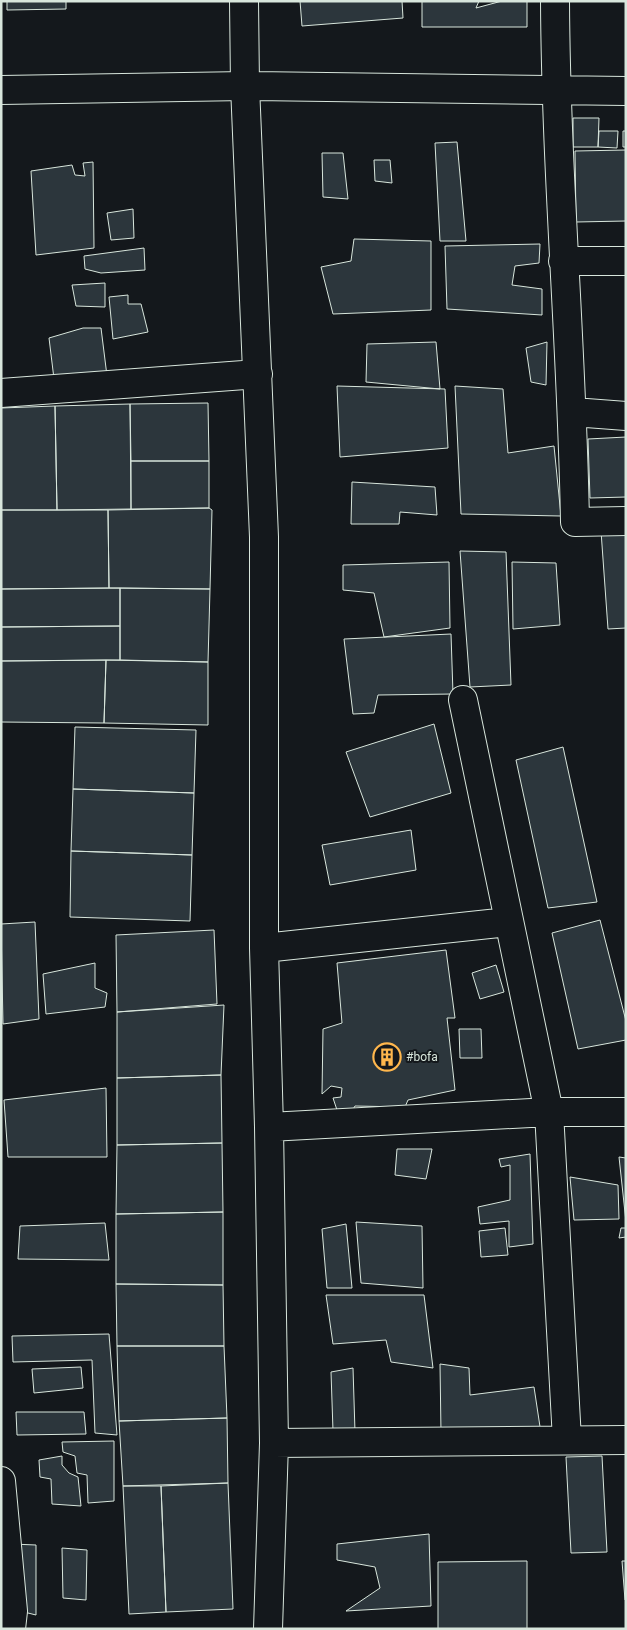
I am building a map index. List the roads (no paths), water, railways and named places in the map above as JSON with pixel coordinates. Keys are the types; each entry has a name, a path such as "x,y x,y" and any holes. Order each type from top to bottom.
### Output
{"street":[{"path":"244,1 245,86 264,537 264,948 274,1443 268,1629"},
{"path":"555,1 556,92 563,261 573,412 575,522 626,521"},
{"path":"1,90 245,86 556,92 626,91"},
{"path":"563,261 626,261"},
{"path":"1,393 258,374"},
{"path":"573,412 626,416"},
{"path":"462,700 549,1112 567,1440"},
{"path":"264,948 508,922"},
{"path":"269,1127 549,1112 626,1112"},
{"path":"274,1443 626,1440"},
{"path":"1,1481 13,1611 12,1629"}],"place":[{"name":"#bofa","path":"387,1057"}]}
